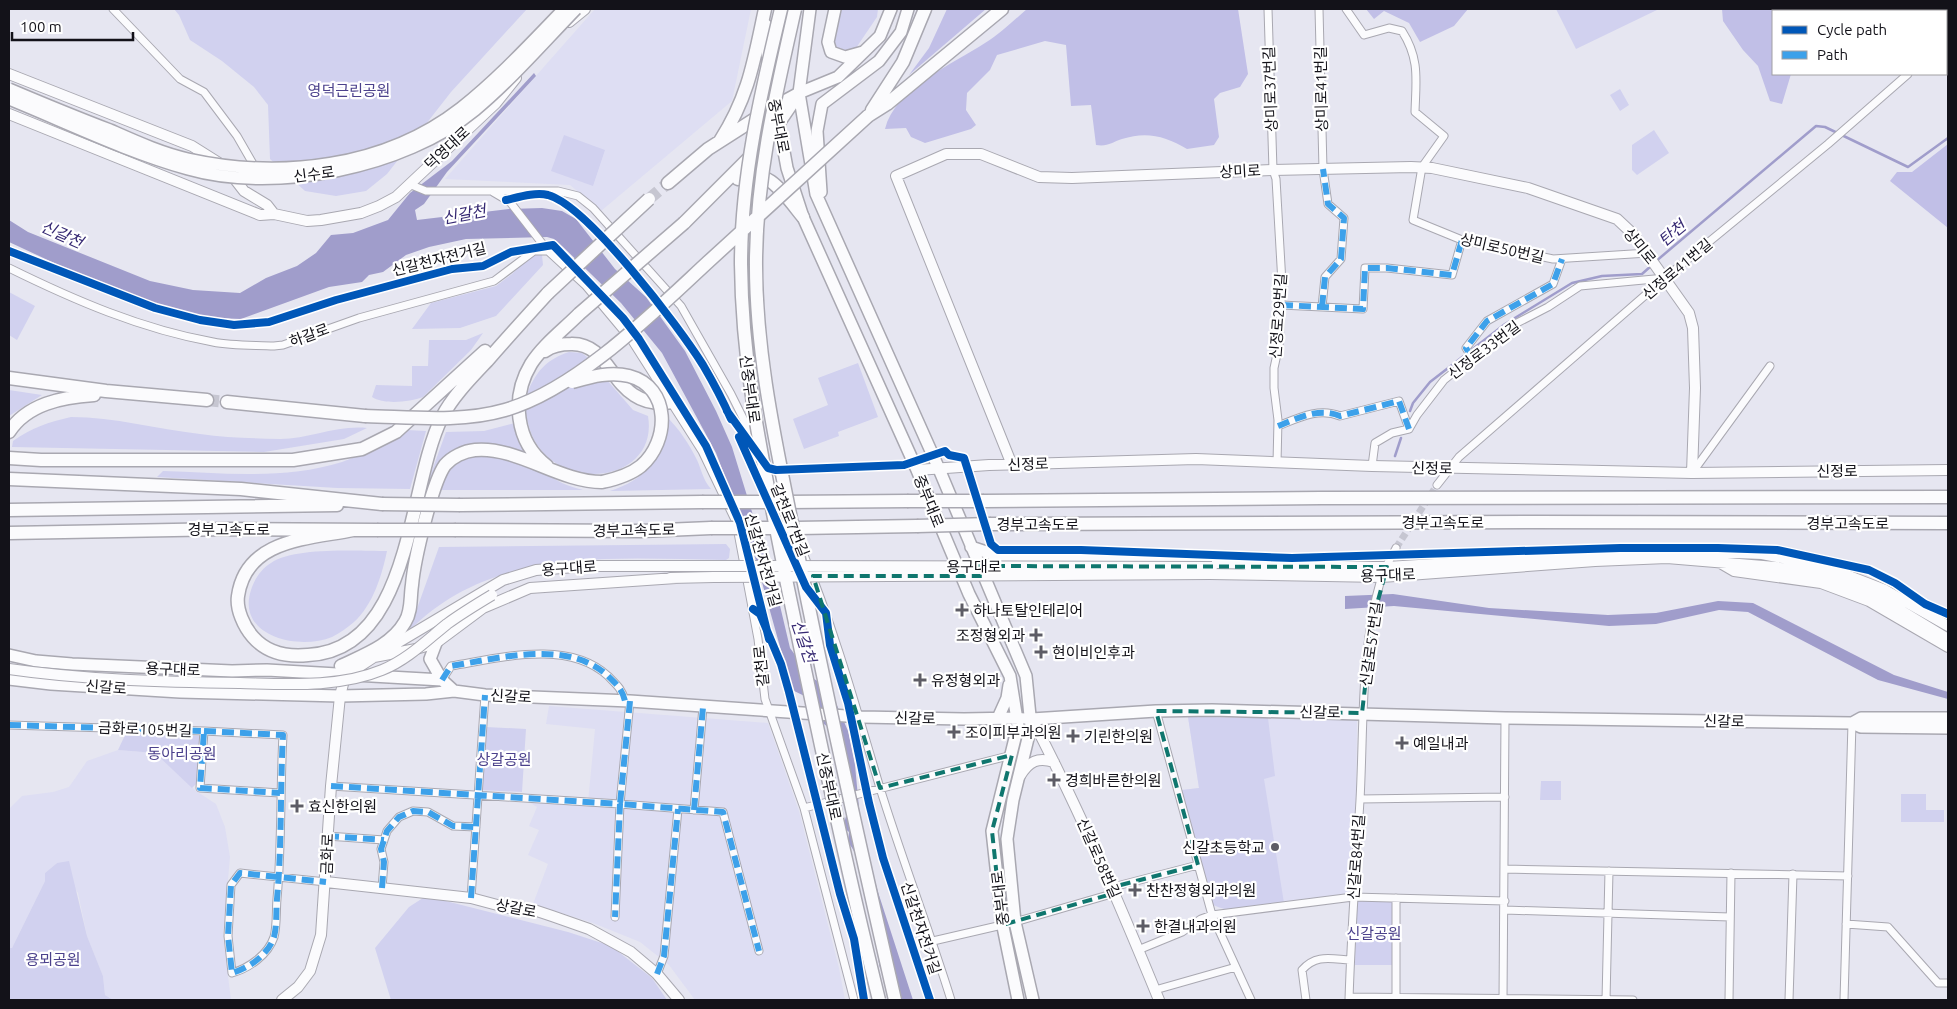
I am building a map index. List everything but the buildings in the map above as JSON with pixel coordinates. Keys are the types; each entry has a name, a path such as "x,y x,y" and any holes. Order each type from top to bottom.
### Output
{"highway":[{"path":"720,141 742,103 751,74 766,9"},
{"name":"신중부대로","path":"781,9 763,82 753,138 746,195 741,260 745,358 764,474 850,884 879,1000"},
{"name":"신중부대로","path":"795,9 767,135 759,200 756,258 761,344 779,459 808,606 894,1000"},
{"path":"868,116 903,62 925,9"},
{"path":"558,387 580,372 655,311 868,116 887,104 1002,9"},
{"path":"684,223 767,140 799,92"},
{"path":"668,184 720,141 775,106"},
{"path":"565,475 545,465 536,456 528,446 520,422 519,397 525,376 535,359 579,314 684,223 741,177 758,175 772,182 802,217"},
{"path":"9,458 41,460 293,460 362,448 396,432 414,418 650,199"},
{"path":"353,530 280,545 268,550 250,564 240,587 238,599 245,625 260,644 283,654 296,656 323,654 339,648 370,624 390,590 401,561 431,445 443,417 468,382 548,293"},
{"path":"535,359 556,345 586,346 596,352 632,394 655,403 672,402"},
{"path":"227,402 365,416 449,418 490,414 521,404 558,387 598,375 620,374 646,384 659,399 662,427 656,448 650,457 632,472 602,482 586,481 515,457 485,450 464,452 446,464 436,485 418,553 406,621 388,641 343,671"},
{"path":"9,378 82,388 206,400"},
{"path":"10,430 34,409 73,397 159,395"},
{"path":"9,479 241,489 382,504"},
{"name":"경부고속도로","path":"9,510 382,504 1948,497"},
{"name":"경부고속도로","path":"9,532 228,529 641,531 711,528 992,524 1948,523"}],"main road":[{"name":"신수로","path":"9,89 147,146 187,158 230,166 310,167 350,160 386,148 422,132 460,109 500,74 564,9"},
{"name":"신수로","path":"9,99 189,170 227,177 308,177 355,168 399,153 433,137 474,111 576,9"},
{"name":"중부대로","path":"766,9 765,40 769,79 787,168 802,217 917,470 968,594 1010,676 1018,726 992,831 1002,925 1018,1000"},
{"name":"중부대로","path":"808,9 799,92 813,183 822,209 938,469 1026,676 1032,719 1007,839 1015,922 1032,1000"},
{"path":"835,9 828,42 831,52 845,56 865,51"},
{"path":"775,106 799,92 838,77 880,36 891,9"},
{"path":"822,209 817,131 822,104 879,62 901,32 908,9"},
{"path":"971,547 1004,558 1232,562 1257,567"},
{"path":"436,643 430,659 442,680 454,691"},
{"name":"용구대로","path":"9,655 36,661 82,665 302,672 343,671 442,680"},
{"path":"998,718 1007,698 1010,676"},
{"name":"신갈로","path":"9,678 51,684 180,692 340,696 426,694 454,691 485,695 628,701 858,717 1018,718"},
{"name":"신갈로","path":"1032,719 1156,711 1362,713 1505,718 1852,723 1861,727 1948,728"},
{"name":"신갈로","path":"1852,723 1861,718 1948,718"}],"street":[{"path":"113,9 180,79 204,92 237,136 264,180"},
{"name":"덕영대로","path":"9,114 260,216 274,214 308,221 361,213 396,197 496,103 541,45 585,9"},
{"name":"상미로37번길","path":"1268,9 1273,170"},
{"name":"상미로41번길","path":"1320,9 1323,169 1328,204 1344,218 1341,259 1325,277 1322,307"},
{"path":"1346,9 1364,35 1389,28 1402,31 1412,47 1417,73 1415,112 1444,136 1422,167"},
{"name":"덕영대로","path":"9,74 192,146 224,166 244,191 267,205 274,214"},
{"name":"신정로41번길","path":"1448,468 1665,278 1828,144 1907,75"},
{"name":"상미로","path":"1012,465 896,176 951,154 981,154 1039,178 1422,167 1528,188 1617,219 1633,234 1648,253 1689,313 1694,328 1695,388 1692,473"},
{"name":"상미로50번길","path":"1422,167 1413,220 1462,240 1562,260 1648,253"},
{"name":"신정로29번길","path":"1273,170 1276,179 1281,305 1279,345 1274,368 1278,426 1277,462"},
{"path":"409,184 426,191 493,191"},
{"name":"갈천로","path":"493,191 510,202 548,251 586,286 632,341 702,451 736,522 758,639 762,685 773,712 804,808 854,1000"},
{"name":"갈천로7번길","path":"493,191 558,191 578,196 593,208 682,306 731,394 770,472 820,595 880,788 951,1000"},
{"path":"1281,305 1363,309 1365,268 1387,268 1452,275 1462,240"},
{"name":"하갈로","path":"9,268 129,320 154,328 214,342 274,346 283,345 359,318 494,281 534,251 548,251"},
{"path":"1472,358 1466,348 1487,321 1553,284 1562,260"},
{"name":"신정로33번길","path":"1409,429 1417,415 1444,380 1513,325 1548,307 1580,286 1665,278"},
{"path":"1692,473 1770,366"},
{"path":"1278,426 1306,414 1331,413 1340,416 1400,401 1409,429 1392,433 1375,444 1372,466"},
{"name":"신정로","path":"917,470 1196,459 1372,466 1692,473 1948,470"},
{"path":"1438,485 1448,468"},
{"name":"신갈로57번길","path":"1362,713 1378,593 1382,577 1396,548"},
{"name":"용구대로","path":"9,669 47,674 184,682 299,684 341,680 382,670 411,653 472,607 492,596 525,583 550,579 1211,571 1257,567 1387,567 1658,550 1762,554 1823,566 1885,590 1948,626"},
{"name":"용구대로","path":"343,671 374,657 503,580 536,570 589,566 1211,571 1382,577 1595,561 1667,558 1775,566 1823,575 1872,593 1948,639"},
{"path":"1719,562 1734,571 1821,583 1869,601 1948,647"},
{"path":"374,657 436,643 483,608 530,588 676,578"},
{"path":"442,680 451,666 515,656 556,654 598,667 622,689 628,701 620,804 616,917"},
{"name":"금화로","path":"282,1000 298,987 310,971 317,955 321,935 331,786 343,671"},
{"path":"471,898 485,695"},
{"path":"694,810 703,707"},
{"path":"1156,711 1212,915 1251,1000"},
{"name":"신갈로84번길","path":"1349,999 1353,897 1360,799 1362,713"},
{"name":"신갈로","path":"1018,718 1032,719"},
{"path":"1503,999 1505,718"},
{"name":"신갈로58번길","path":"1032,719 1114,890 1159,1000"},
{"path":"1844,1000 1852,723"},
{"name":"금화로105번길","path":"9,725 204,731 200,788 280,793"},
{"path":"204,731 283,735 279,877 274,937 264,953 254,962 245,969 232,972 228,936 231,885 240,873 279,877 326,882"},
{"path":"804,808 1012,755"},
{"path":"1019,777 1024,768 1034,760 1041,759 1054,762"},
{"path":"331,786 723,812 759,951"},
{"path":"1360,799 1505,798"},
{"path":"657,974 664,956 678,808"},
{"path":"382,888 384,862 381,849 387,831 399,817 413,811 428,812 453,826 476,827"},
{"path":"327,836 384,840"},
{"path":"932,940 1015,922 1198,865"},
{"path":"1505,869 1848,876"},
{"path":"1606,1000 1609,871"},
{"path":"1729,1000 1731,873"},
{"path":"1789,1000 1793,874"},
{"name":"상갈로","path":"326,882 471,898 516,910 531,909 588,929 631,952 657,974 679,1000"},
{"path":"1138,950 1182,932 1201,919 1212,915 1353,897 1505,901"},
{"path":"1396,898 1396,997"},
{"path":"1505,910 1730,917"},
{"path":"1846,924 1888,927 1938,983 1948,983"},
{"path":"1306,1000 1302,970 1309,962 1318,958 1350,960"},
{"path":"1155,990 1236,967"},
{"path":"1349,999 1396,997 1633,1000"}],"highlighted area":[{"path":"979,566 1387,567 1373,619 1362,713 1156,711 1198,865 1113,887 1115,893 1002,925 992,831 1012,755 880,788 813,576 983,576"}],"shaded area":[{"path":"595,9 751,9 732,101 601,211 570,185 445,179"},
{"path":"947,9 986,9 909,75 929,48"},
{"path":"1027,9 1238,9 1248,74 1240,87 1220,93 1214,99 1219,137 1214,145 1187,149 1164,138 1139,135 1107,145 1096,145 1091,105 1071,106 1066,45 1045,41 997,55 990,70 967,93 966,110 976,125 971,129 925,143 911,137 906,128 885,129 891,114 900,101 913,89 927,78 991,39"},
{"path":"1366,9 1468,9 1454,26 1420,42 1409,23 1384,11 1374,19"},
{"path":"1722,9 1871,9 1772,10 1772,75 1791,75 1782,104 1770,101 1758,66 1743,50 1723,21"},
{"path":"534,73 536,76 447,172 424,204 415,210 417,220 509,209 542,208 562,211 576,219 615,269 646,297 685,351 732,447 777,593 790,648 811,677 830,689 848,731 855,765 861,829 878,892 913,1000 897,1000 889,971 880,968 865,882 860,865 848,843 849,832 843,827 848,809 829,728 819,720 813,700 792,690 753,550 716,453 662,353 621,303 554,239 547,237 466,239 429,247 406,255 383,272 369,275 362,282 329,287 241,319 194,317 136,301 9,242 9,220 28,232 150,281 193,290 240,293 266,278 297,266 316,253 331,235 353,233 388,220 410,193 452,161"},
{"path":"1948,144 1948,228 1890,181 1897,172 1912,172"},
{"path":"1393,594 1489,608 1608,615 1656,613 1718,601 1753,603 1894,675 1948,692 1948,699 1878,680 1748,612 1719,610 1656,624 1609,626 1394,606 1345,609 1345,596"},
{"path":"549,706 768,723 799,811 839,968 845,1000 695,1000 669,965 640,942 593,923 533,904 548,864 528,855 539,830 529,826 537,807 524,799 588,802 595,729 546,724"},
{"name":"신갈초등학교","path":"1188,717 1357,720 1356,800 1350,893 1284,903 1220,908 1213,905 1182,790 1199,788"},
{"path":"118,750 155,753 196,791 216,804 225,827 230,857 223,936 231,1000 113,1000 105,995 103,976 87,936 78,893 57,863 45,873 45,881 12,948 9,948 9,809 22,796 53,792 69,787 87,761"}],"green space":[{"name":"영덕근린공원","path":"174,9 527,9 451,92 387,174 366,191 336,196 305,191 270,159 268,105 254,87 222,61 190,40 179,15"},
{"path":"835,9 878,9 877,17 856,48 841,52 830,48"},
{"path":"1556,9 1659,9 1576,49"},
{"path":"1620,89 1629,105 1620,111 1610,95"},
{"path":"1654,130 1669,153 1637,175 1632,170 1632,145"},
{"path":"564,135 605,150 593,186 551,171"},
{"path":"533,253 542,255 543,265 496,316 460,328 412,329 431,303 496,286 512,274"},
{"path":"9,292 35,306 17,340 9,335"},
{"path":"483,333 471,350 423,397 397,402 377,400 372,397 376,385 412,386 412,366 428,366 429,340 466,340"},
{"path":"569,352 582,353 587,357 633,410 648,416 647,440 637,457 620,469 599,474 577,472 556,463 539,447 528,423 526,401 532,382 544,366 555,358"},
{"path":"858,363 878,417 838,432 839,436 804,449 793,419 828,405 818,378"},
{"path":"9,390 42,395 9,416"},
{"path":"71,417 120,421 184,432 250,438 280,439 302,437 345,428 367,428 344,439 264,452 12,447 13,441 27,432 48,423"},
{"path":"667,417 687,443 697,460 704,479 711,489 610,491 634,480 652,464 664,443 667,431"},
{"path":"515,423 540,467 568,486 583,490 425,490 446,432 484,431"},
{"path":"407,430 426,431 410,489 337,488 157,477 163,471 253,474 320,468 359,455"},
{"path":"726,544 730,549 729,558 726,560 600,559 558,563 517,570 478,583 442,603 409,631 439,547"},
{"path":"387,551 379,580 361,615 332,637 318,641 303,642 287,640 273,636 261,629 253,619 249,606 251,590 258,575 271,563 295,554 310,552"},
{"path":"1188,717 1268,718 1275,776 1264,779 1284,903 1227,910 1213,905 1182,790 1199,788"},
{"name":"상갈공원","path":"486,727 526,729 522,792 482,790"},
{"name":"동아리공원","path":"126,733 201,736 197,783 192,788 155,753 118,750"},
{"path":"1541,781 1561,781 1561,800 1540,800"},
{"path":"1901,794 1926,794 1926,810 1944,810 1944,822 1901,822"},
{"name":"용뫼공원","path":"69,861 87,936 103,976 105,995 113,1000 9,1000 9,948 12,948 45,881 45,873 57,863"},
{"path":"426,896 568,932 611,946 652,978 667,1000 391,1000 375,948 409,907"},
{"name":"신갈공원","path":"1356,899 1393,901 1394,965 1355,965"}],"waterway":[{"name":"탄천","path":"1655,262 1816,126 1825,127 1908,167 1948,138"},
{"name":"탄천","path":"1410,411 1413,403 1430,382 1505,324 1572,283 1602,276 1642,274 1651,266"},
{"name":"탄천","path":"1395,456 1401,438"}],"tunnel":[{"path":"649,199 668,183"},
{"path":"207,400 227,402"},
{"path":"1396,548 1437,485"}],"marked path":[{"path":"1322,307 1325,277 1341,259 1344,218 1328,204 1323,169"},
{"path":"1281,305 1363,309 1365,268 1387,268 1452,275 1462,240"},
{"path":"1472,358 1466,348 1487,321 1553,284 1562,259"},
{"path":"1278,426 1316,413 1340,416 1399,401 1409,429"},
{"path":"442,680 451,666 512,656 554,654 592,665 617,685 625,701"},
{"path":"471,898 485,695"},
{"path":"630,701 620,804 723,812 759,951"},
{"path":"694,810 703,707"},
{"path":"9,725 204,731 200,788 280,793"},
{"path":"204,731 283,735 280,858 279,878 275,933 271,944 263,955 245,968 232,973 228,936 231,885 240,873 326,882"},
{"path":"331,786 620,804 615,917"},
{"path":"657,974 664,956 678,809"},
{"path":"382,888 384,862 381,849 387,831 399,817 413,811 428,812 453,826 476,827"},
{"path":"327,836 384,840"}],"cycle path":[{"path":"506,200 532,194 548,195 565,204 586,221 632,270 691,347 703,365 731,419"},
{"name":"신갈천자전거길","path":"9,251 155,308 200,320 234,325 269,322 336,300 452,269 483,266 511,252 553,245 623,318 639,339 706,446 740,523 769,639"},
{"path":"727,411 768,468 776,470 904,465 945,451 949,455 964,458 991,544 998,550 1081,550 1292,558 1620,548 1777,550 1869,570 1895,583 1925,604 1948,614"},
{"name":"신갈천자전거길","path":"739,437 806,587 826,613 830,645 848,703 869,803 883,858 930,1000"},
{"name":"신갈천자전거길","path":"753,609 760,614 781,664 789,692 840,894 854,939 864,1000"}],"place":[{"name":"하나토탈인테리어","path":"962,610"},
{"name":"조정형외과","path":"1036,635"},
{"name":"현이비인후과","path":"1041,652"},
{"name":"유정형외과","path":"920,680"},
{"name":"조이피부과의원","path":"954,732"},
{"name":"기린한의원","path":"1073,736"},
{"name":"예일내과","path":"1402,743"},
{"name":"경희바른한의원","path":"1054,780"},
{"name":"효신한의원","path":"297,806"},
{"name":"신갈초등학교","path":"1275,847"},
{"name":"찬찬정형외과의원","path":"1135,890"},
{"name":"한결내과의원","path":"1143,926"}],"water label":[{"name":"신갈천","path":"464,214"},
{"name":"신갈천","path":"62,234"},
{"name":"신갈천","path":"804,641"}]}
